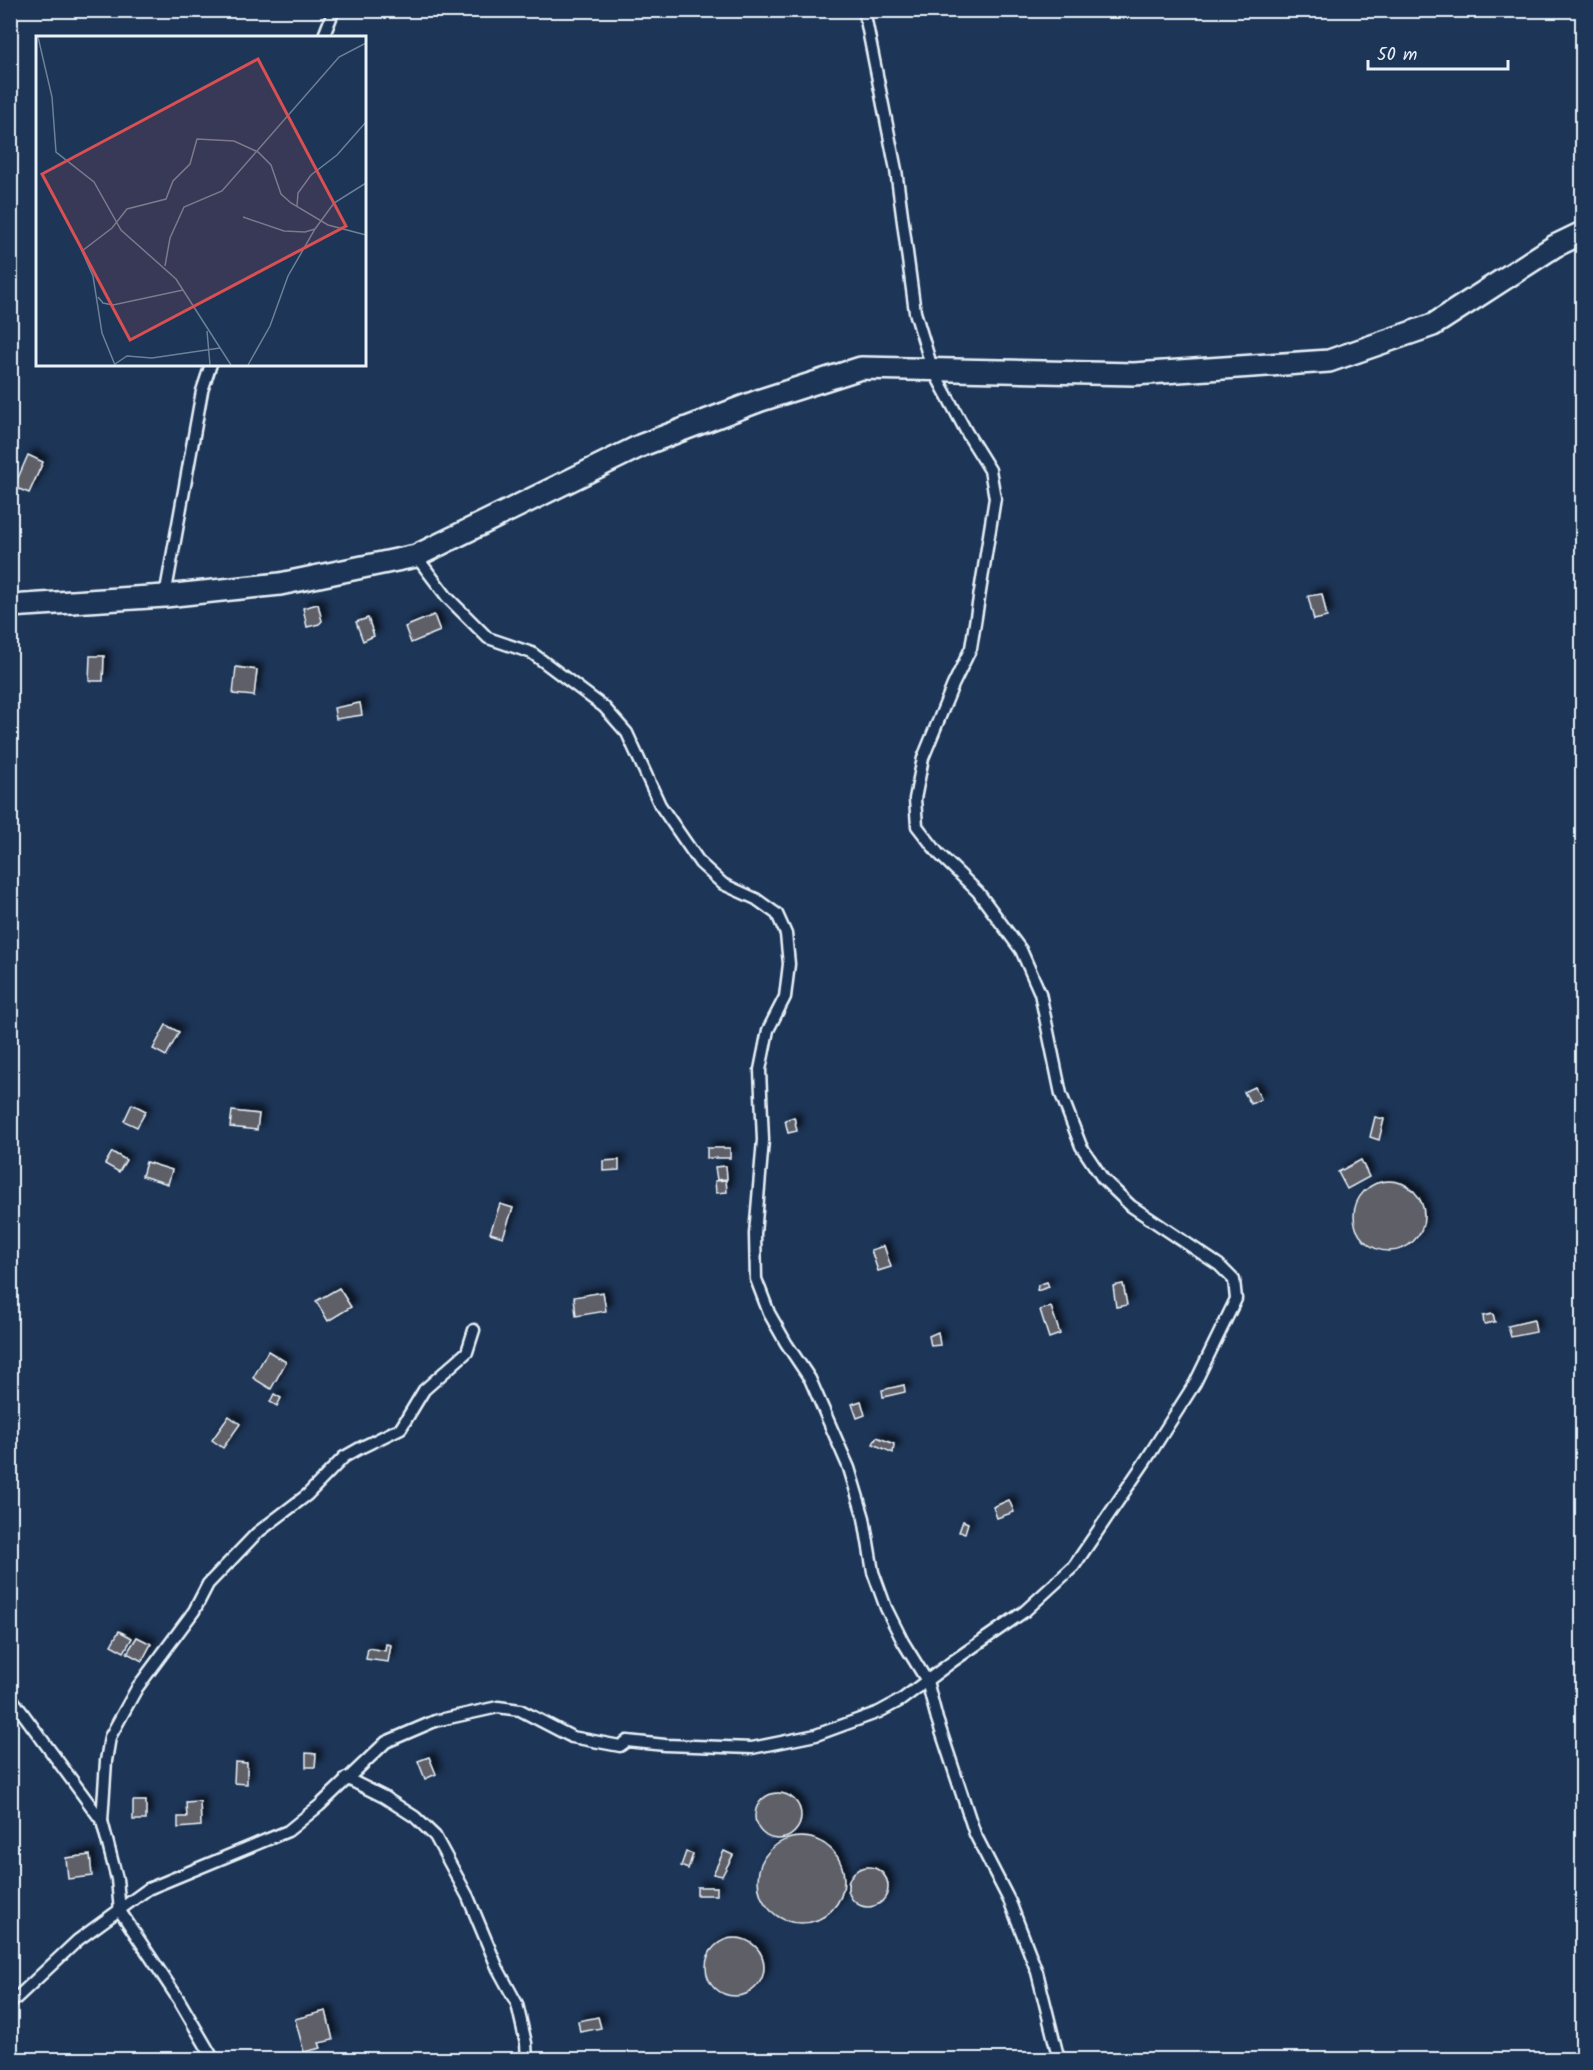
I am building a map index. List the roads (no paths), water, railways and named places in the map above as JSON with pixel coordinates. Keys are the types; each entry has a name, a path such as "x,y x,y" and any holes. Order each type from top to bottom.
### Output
{"street":[{"path":"10,606 165,596 279,584 416,556 642,445 761,400 861,368 1134,374 1329,361 1433,325 1555,246 1582,234"}],"lane":[{"path":"324,36 334,10"},
{"path":"10,2004 78,1940 147,1889 288,1831 320,1805 386,1742 435,1721 498,1707 520,1710 573,1737 620,1746 627,1741 665,1745 752,1748 816,1735 879,1712 901,1700 953,1660 1025,1611 1074,1566 1195,1383 1236,1299 1234,1280 1219,1264 1131,1206 1103,1179 1081,1146 1061,1094 1040,993 1021,950 978,892 938,853 917,826 915,799 923,758 971,648 995,498 990,470 967,433 933,368 915,312 896,170 864,10"},
{"path":"165,596 202,391 210,366"},
{"path":"416,556 447,597 488,638 532,653 604,707 627,733 660,805 700,863 723,884 756,899 777,914 786,934 789,964 785,997 768,1030 760,1070 763,1140 755,1234 756,1279 769,1313 810,1379 849,1468 864,1518 873,1572 886,1608 903,1642 927,1681 937,1719 975,1834 1010,1902 1037,1972 1059,2060"},
{"path":"214,2060 179,2000 120,1911 117,1879 102,1821 110,1737 137,1688 194,1611 208,1584 249,1541 307,1495 344,1457 401,1428 424,1390 467,1352 474,1330"},
{"path":"10,1696 102,1821"},
{"path":"346,1778 384,1797 415,1817 435,1836 468,1897 498,1969 517,2004 526,2043 527,2060"}]}
